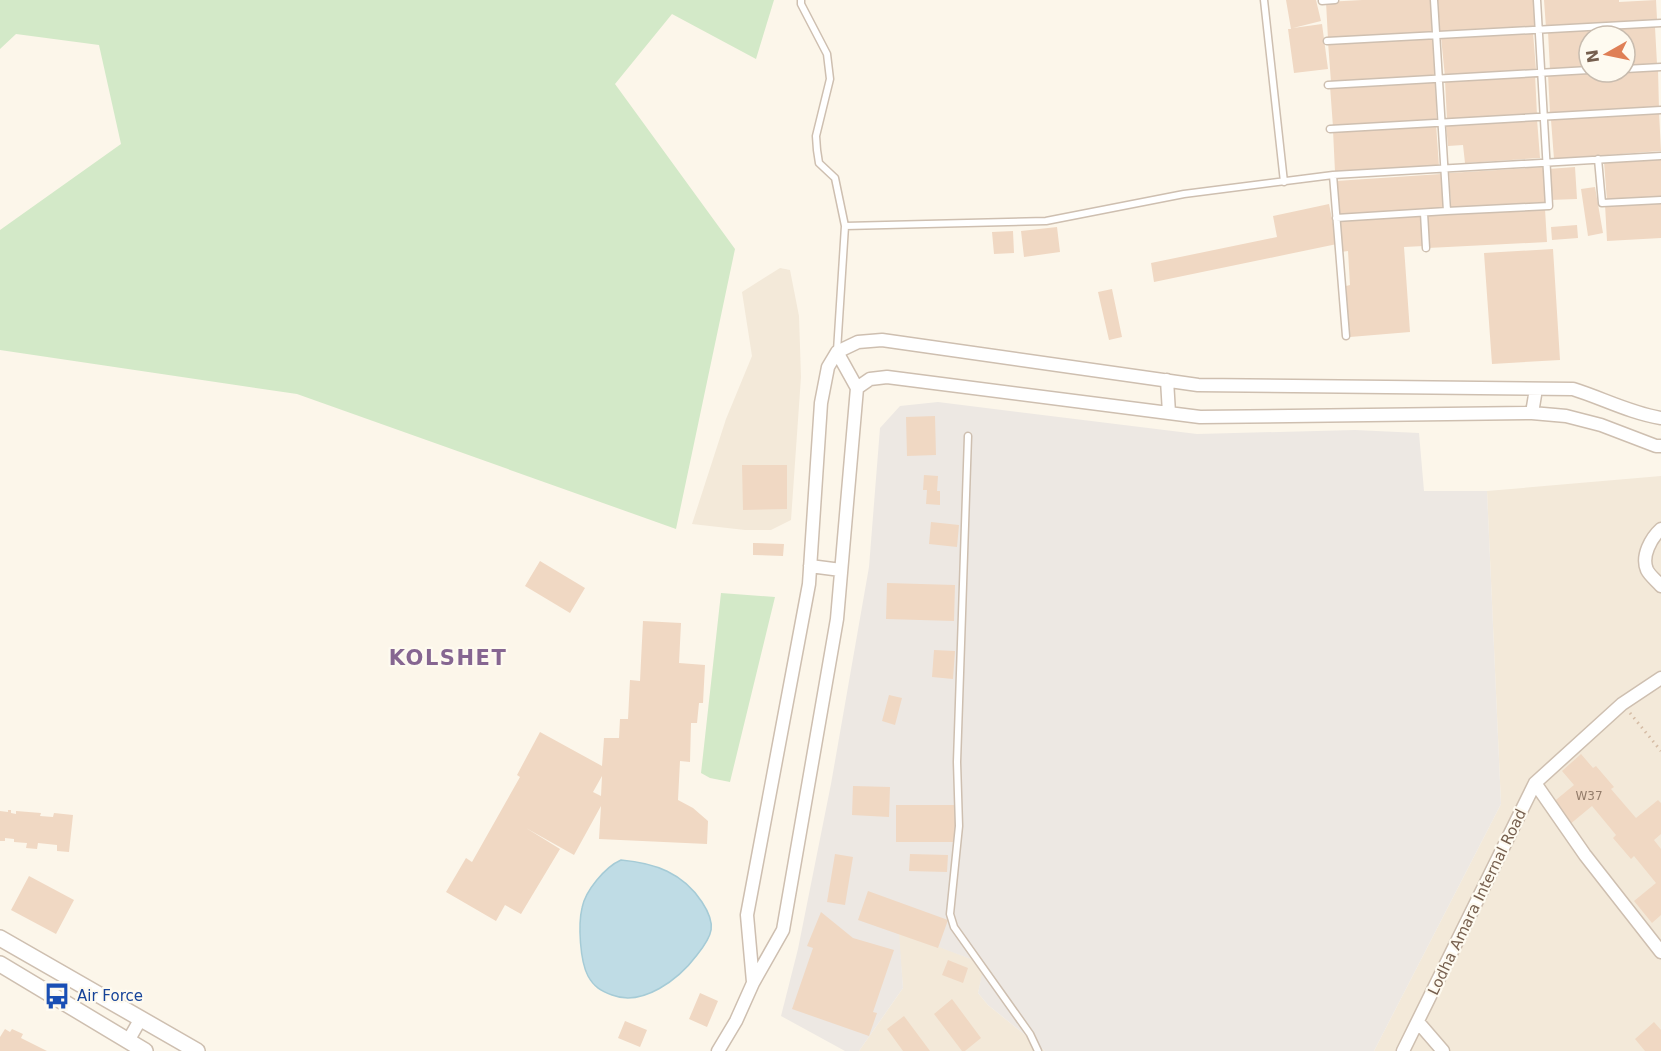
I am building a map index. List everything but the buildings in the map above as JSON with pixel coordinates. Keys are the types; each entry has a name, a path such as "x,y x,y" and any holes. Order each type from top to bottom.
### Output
{"street":[{"path":"753,984 747,915 808,584 821,403 828,367 837,352 858,342 882,340 1198,385 1573,389 1606,399 1638,414 1661,418"},
{"path":"718,1051 783,930 837,619 857,388 837,352"},
{"path":"857,388 870,379 887,377 1200,417 1532,413 1566,416 1601,425 1661,446"},
{"path":"1167,380 1169,413"},
{"path":"1532,413 1536,389"},
{"path":"1661,529 1653,536 1646,558 1647,571 1661,586"},
{"path":"810,566 841,570"},
{"name":"Lodha Amara Internal Road","path":"1402,1051 1535,783 1622,704 1661,678"},
{"name":"Lodha Amara Internal Road","path":"1535,783 1585,855 1661,952"},
{"path":"0,938 197,1051"},
{"path":"0,964 57,996 125,1046 145,1051"},
{"path":"125,1046 140,1020"},
{"path":"1418,1022 1443,1051"}],"lane":[{"path":"801,0 827,54 830,79 816,136 819,163 836,178 845,226 837,352"},
{"path":"1264,0 1284,182"},
{"path":"1322,1 1335,0"},
{"path":"1434,0 1447,211"},
{"path":"1336,218 1549,206 1537,0"},
{"path":"1327,40 1661,23"},
{"path":"1637,68 1661,67"},
{"path":"1328,85 1577,71"},
{"path":"1330,129 1661,110"},
{"path":"845,226 1046,221 1184,194 1333,175 1661,156"},
{"path":"1598,159 1602,202 1661,200"},
{"path":"1333,175 1346,336"},
{"path":"1424,213 1426,248"},
{"path":"968,436 957,762 959,826 950,914 954,927 1030,1034 1038,1051"}],"path":[{"path":"1622,704 1661,751"}],"shaded area":[{"path":"780,268 790,270 799,316 801,377 791,520 771,530 745,530 692,524 726,419 752,356 742,292"},
{"path":"938,402 1197,434 1355,430 1419,433 1424,491 1487,491 1501,804 1374,1051 1045,1051 988,1005 978,993 984,964 899,932 903,988 859,1051 845,1051 781,1016 798,949 831,784 869,567 880,428 900,406"},
{"path":"1661,476 1661,1051 1374,1051 1501,804 1487,491"},
{"path":"898,931 985,964 978,993 988,1005 1045,1051 859,1051 903,988"}],"green space":[{"path":"0,0 774,0 756,59 672,14 615,84 735,249 676,529 297,394 0,350 0,230 121,144 99,45 16,34 0,49"},
{"path":"721,593 775,597 730,782 710,778 701,773"}],"water":[{"path":"621,860 657,867 677,877 702,902 711,924 707,942 680,973 648,994 624,998 604,992 593,983 585,969 580,943 581,915 587,894 602,874"}],"place":[{"name":"Air Force","path":"57,996"}],"district":[{"name":"KOLSHET","path":"448,658"}]}
